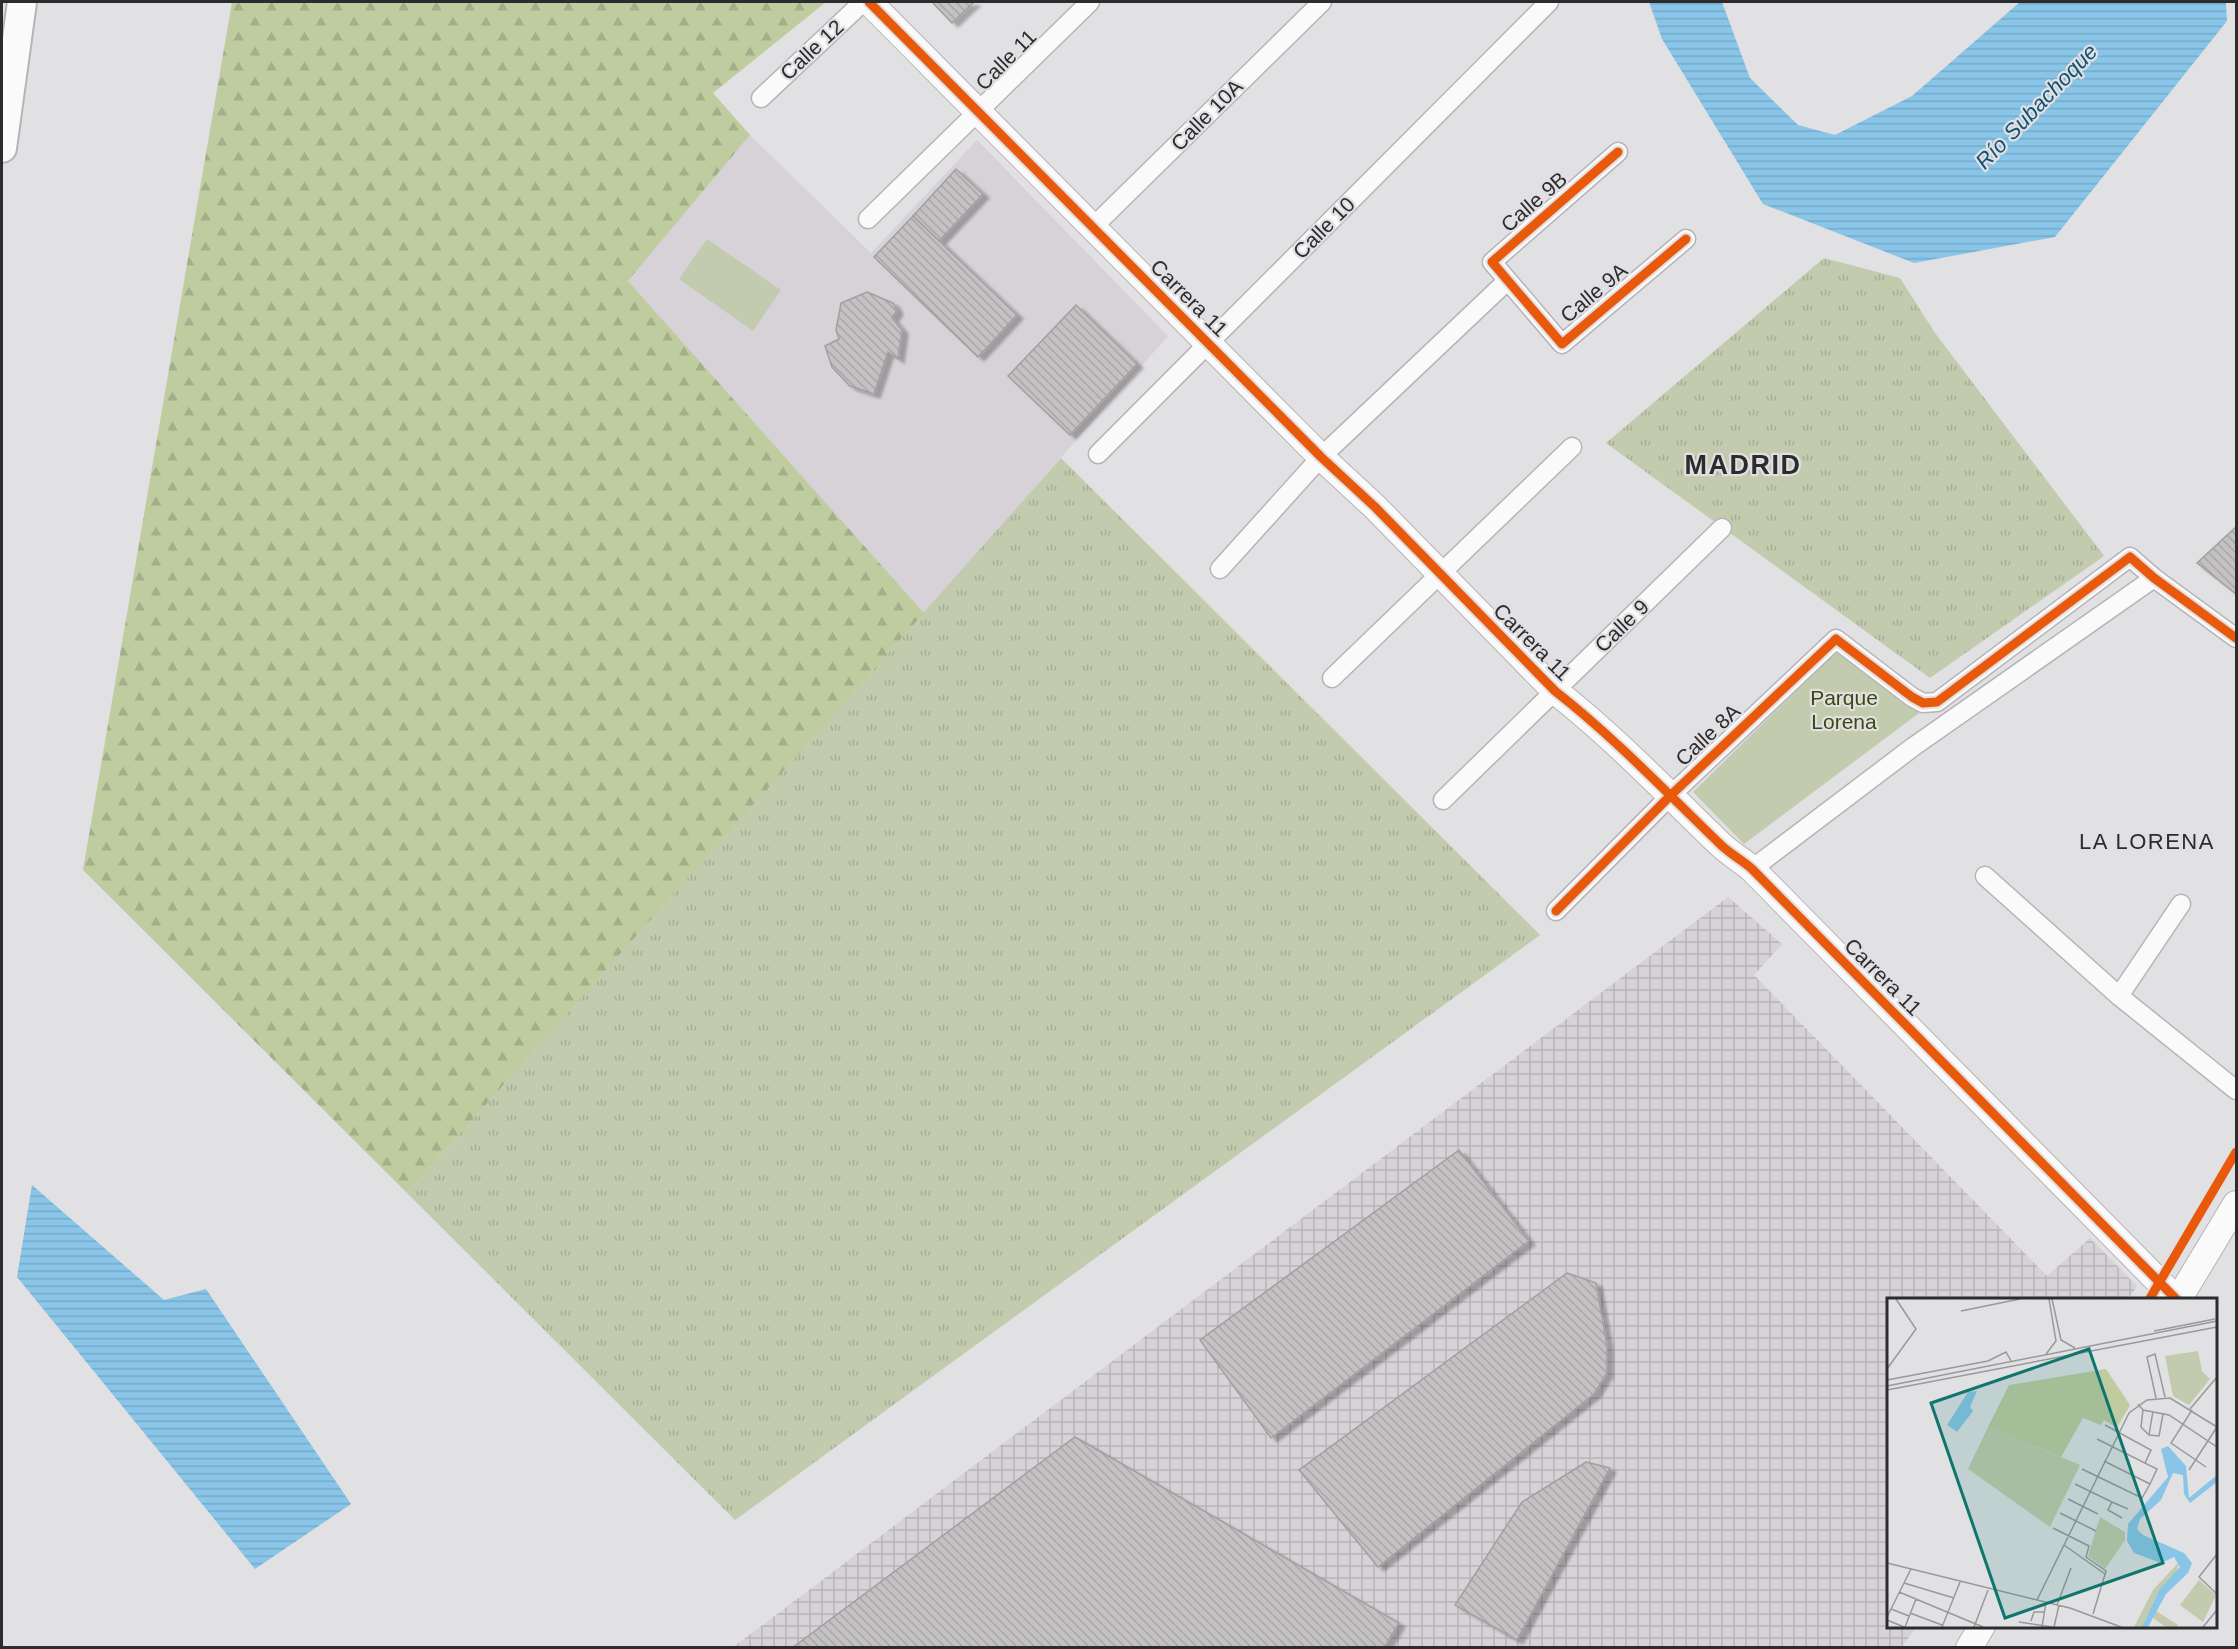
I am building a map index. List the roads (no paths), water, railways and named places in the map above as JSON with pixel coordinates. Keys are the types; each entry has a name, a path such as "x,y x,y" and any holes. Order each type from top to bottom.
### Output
{"main road":[{"path":"2,148 22,2"}],"street":[{"name":"Calle 12","path":"760,98 863,2"},
{"name":"Carrera 11","path":"869,2 1321,458 1375,507 1555,691 1583,713 1671,795 1721,846 1741,858 2176,1298"},
{"name":"Calle 11","path":"868,219 1090,2"},
{"name":"Calle 10A","path":"1092,228 1322,2"},
{"name":"Calle 10","path":"1098,454 1549,2"},
{"name":"Calle 9B","path":"1507,281 1492,262 1618,152"},
{"name":"Calle 9A","path":"1507,281 1562,344 1686,238"},
{"path":"1220,569 1321,458 1507,281"},
{"path":"1332,678 1572,447"},
{"name":"Calle 9","path":"1443,800 1722,528"},
{"name":"Calle 8A","path":"1556,911 1671,795 1836,639 1911,697 1923,703 1937,702 2130,557 2154,578"},
{"path":"1752,869 1913,747 2154,578 2236,638"},
{"path":"1985,876 2119,996 2236,1090"},
{"path":"2119,996 2181,904"},
{"path":"2178,1298 2234,1215"},
{"path":"1969,1647 1981,1628"}],"water":[{"name":"Río Subachoque","path":"1649,2 1722,2 1750,78 1798,125 1835,135 1912,96 2020,2 2226,2 2227,21 2055,237 1914,263 1763,204 1662,39"},
{"path":"32,1185 164,1300 206,1289 351,1504 255,1569 17,1277"}],"district":[{"name":"MADRID","path":"1743,465"},
{"name":"LA LORENA","path":"2147,841"}],"park label":[{"name":"Parque Lorena","path":"1844,710"}]}
